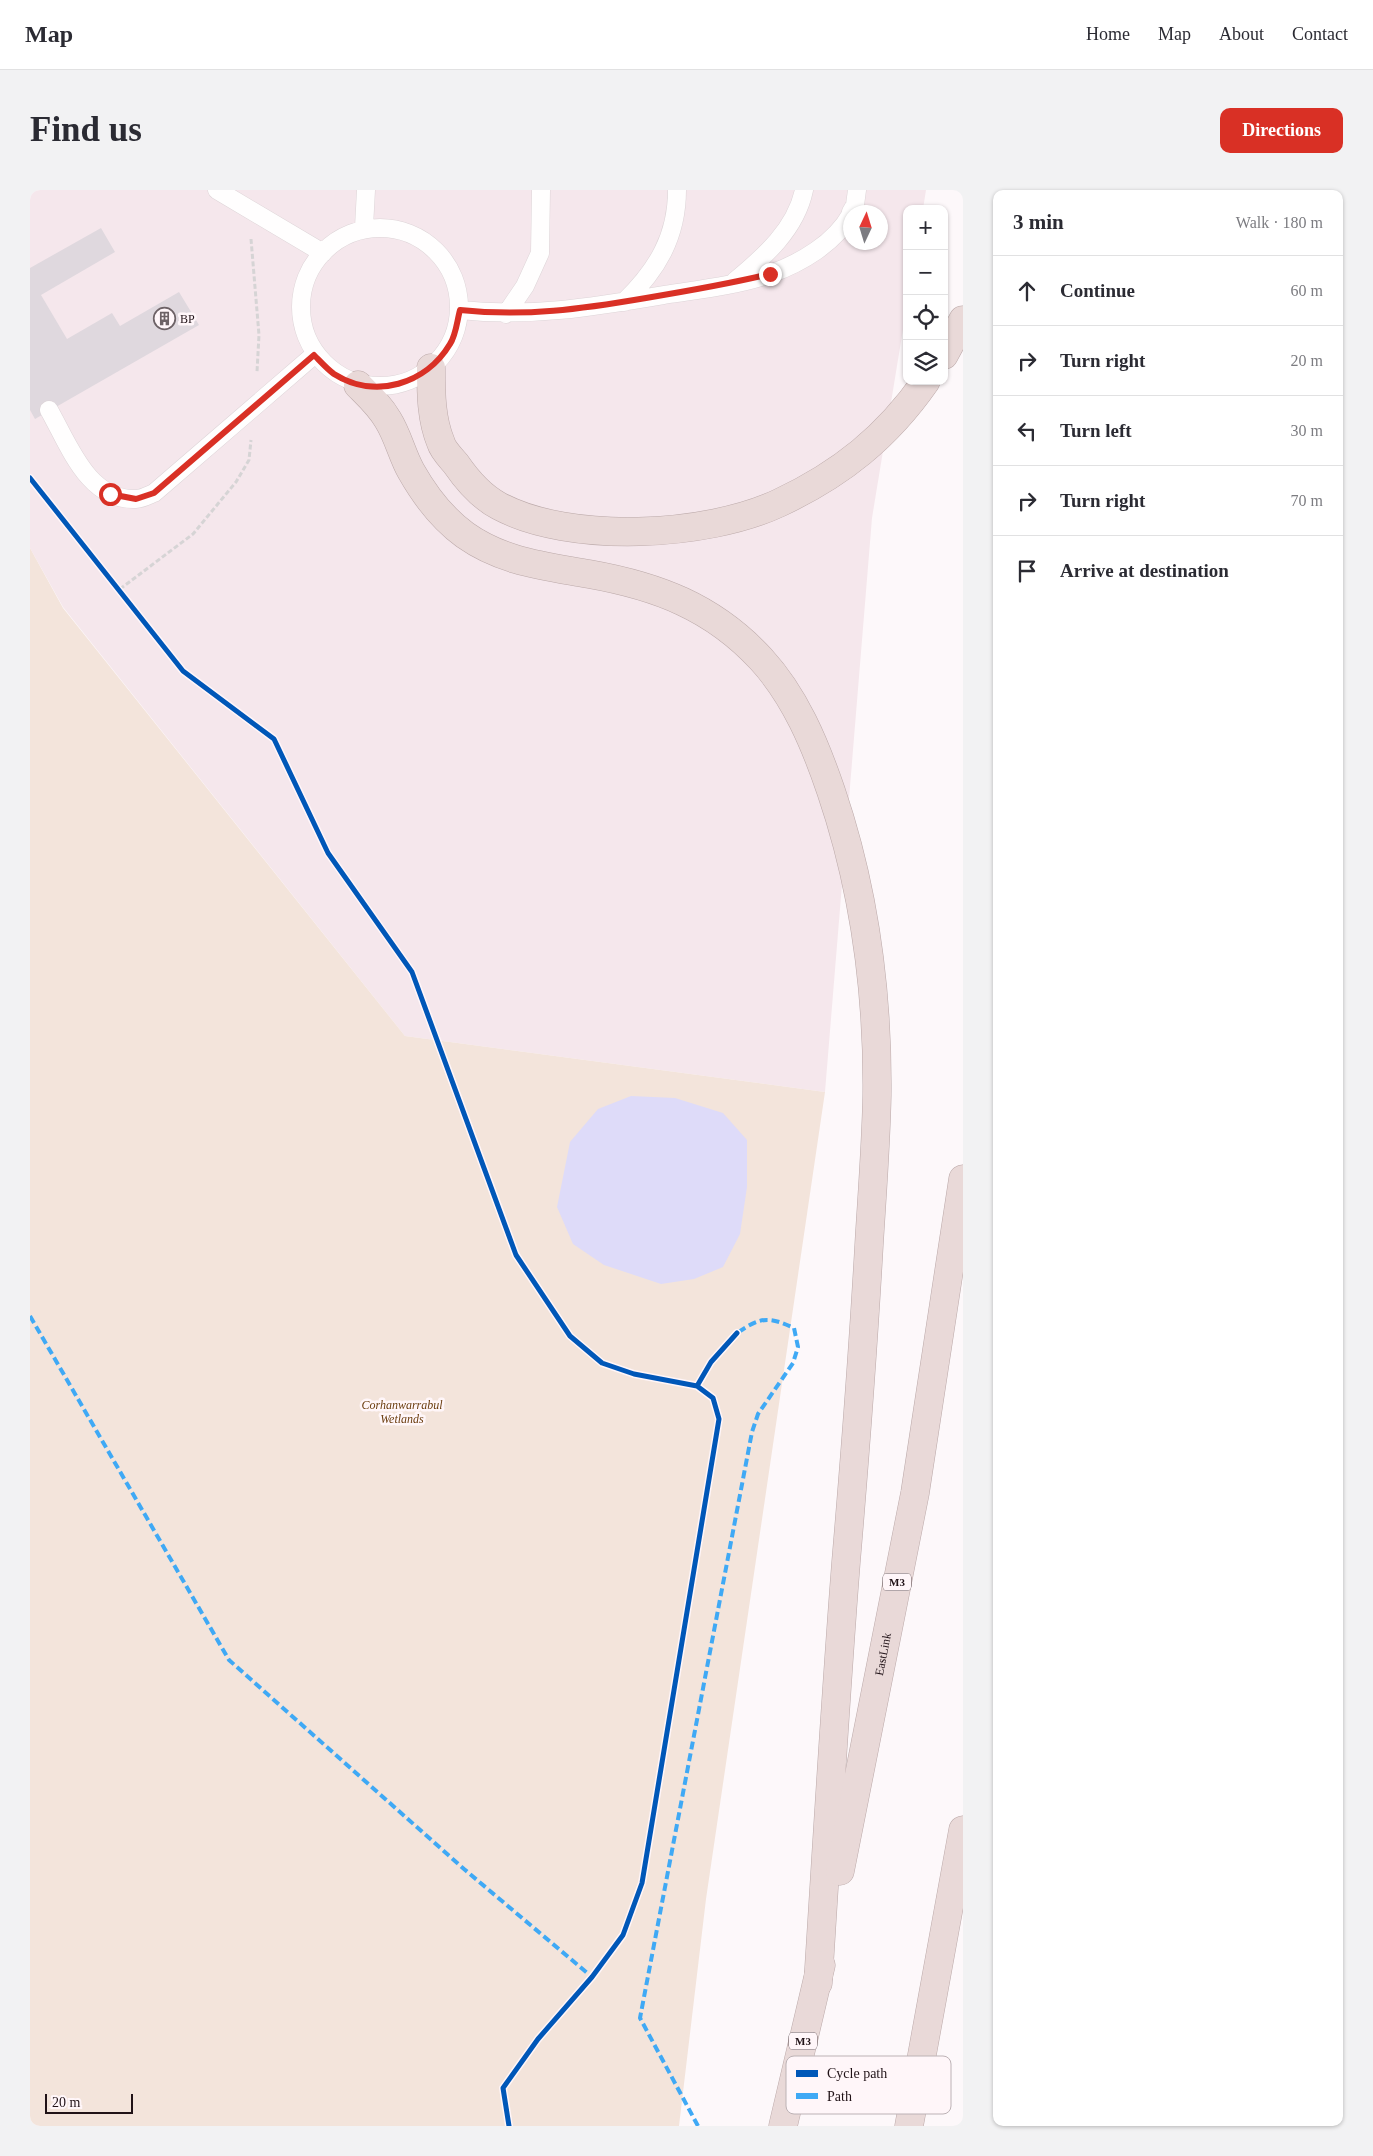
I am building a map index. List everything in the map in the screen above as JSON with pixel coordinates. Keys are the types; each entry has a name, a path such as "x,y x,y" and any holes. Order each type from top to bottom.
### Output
{"highway":[{"path":"948,347 963,320"},
{"path":"432,368 430,400 441,444 470,483 498,506 548,524 611,531 671,531 727,522 779,503 860,455 887,430 923,385"},
{"path":"358,385 377,404 391,424 410,469 434,505 464,534 497,553 533,565 623,580 662,591 686,602 725,626 763,661 792,702 813,740 837,810 858,890 872,972 877,1093 861,1396 846,1564 818,1983"},
{"name":"EastLink","path":"800,2056 818,1983 915,1493 963,1178"},
{"path":"922,2056 963,1830"},
{"name":"EastLink","path":"783,2126 786,2112"}],"lane":[{"path":"217,190 323,253"},
{"path":"364,227 366,190"},
{"path":"506,314 525,286 540,253 540,190"},
{"path":"624,302 654,270 662,256 671,233 677,204 677,190"},
{"path":"730,284 777,244 802,202 804,190"},
{"path":"855,205 857,190"},
{"path":"460,310 506,314 576,310 730,284 770,274 801,260 828,241 843,226"},
{"path":"364,227 393,227 420,237 442,256 456,282 460,310 452,342 432,368 409,382 384,387 358,385 333,374 314,355 305,331 302,306 307,282 323,253 337,237 364,227"},
{"path":"49,410 86,476 110,494 136,499 154,493 314,355"}],"shaded area":[{"path":"30,190 926,190 924,205 903,205 903,329 872,518 825,1092 405,1036 63,607 30,548"},
{"path":"631,1096 675,1098 723,1113 747,1140 747,1187 740,1234 723,1267 694,1279 661,1284 604,1265 573,1244 557,1207 570,1142 598,1109"}],"green space":[{"name":"Corhanwarrabul Wetlands","path":"30,548 63,608 405,1036 825,1092 706,1899 679,2126 30,2126"}],"building":[{"name":"BP","path":"101,228 115,252 41,295 67,339 112,313 120,326 179,292 199,325 35,419 30,410 30,268"}],"marked path":[{"path":"30,1316 229,1660 464,1869 592,1977"},
{"path":"698,2126 640,2018 752,1432 758,1414 793,1363 798,1347 794,1328 778,1321 759,1321 737,1333"}],"cycle path":[{"path":"30,478 183,671 274,739 328,853 412,972 516,1255 570,1336 602,1363 634,1374 697,1386 713,1398 719,1419 642,1883 623,1935 592,1977 538,2039 503,2088 509,2126"},
{"path":"697,1386 711,1362 737,1333"}],"place":[{"name":"BP","path":"164,319"}],"route":[{"path":"110,494 136,499 154,493 314,355 333,374 358,385 384,387 409,382 432,368 452,342 460,310 506,314 576,310 730,284 770,274"}]}
